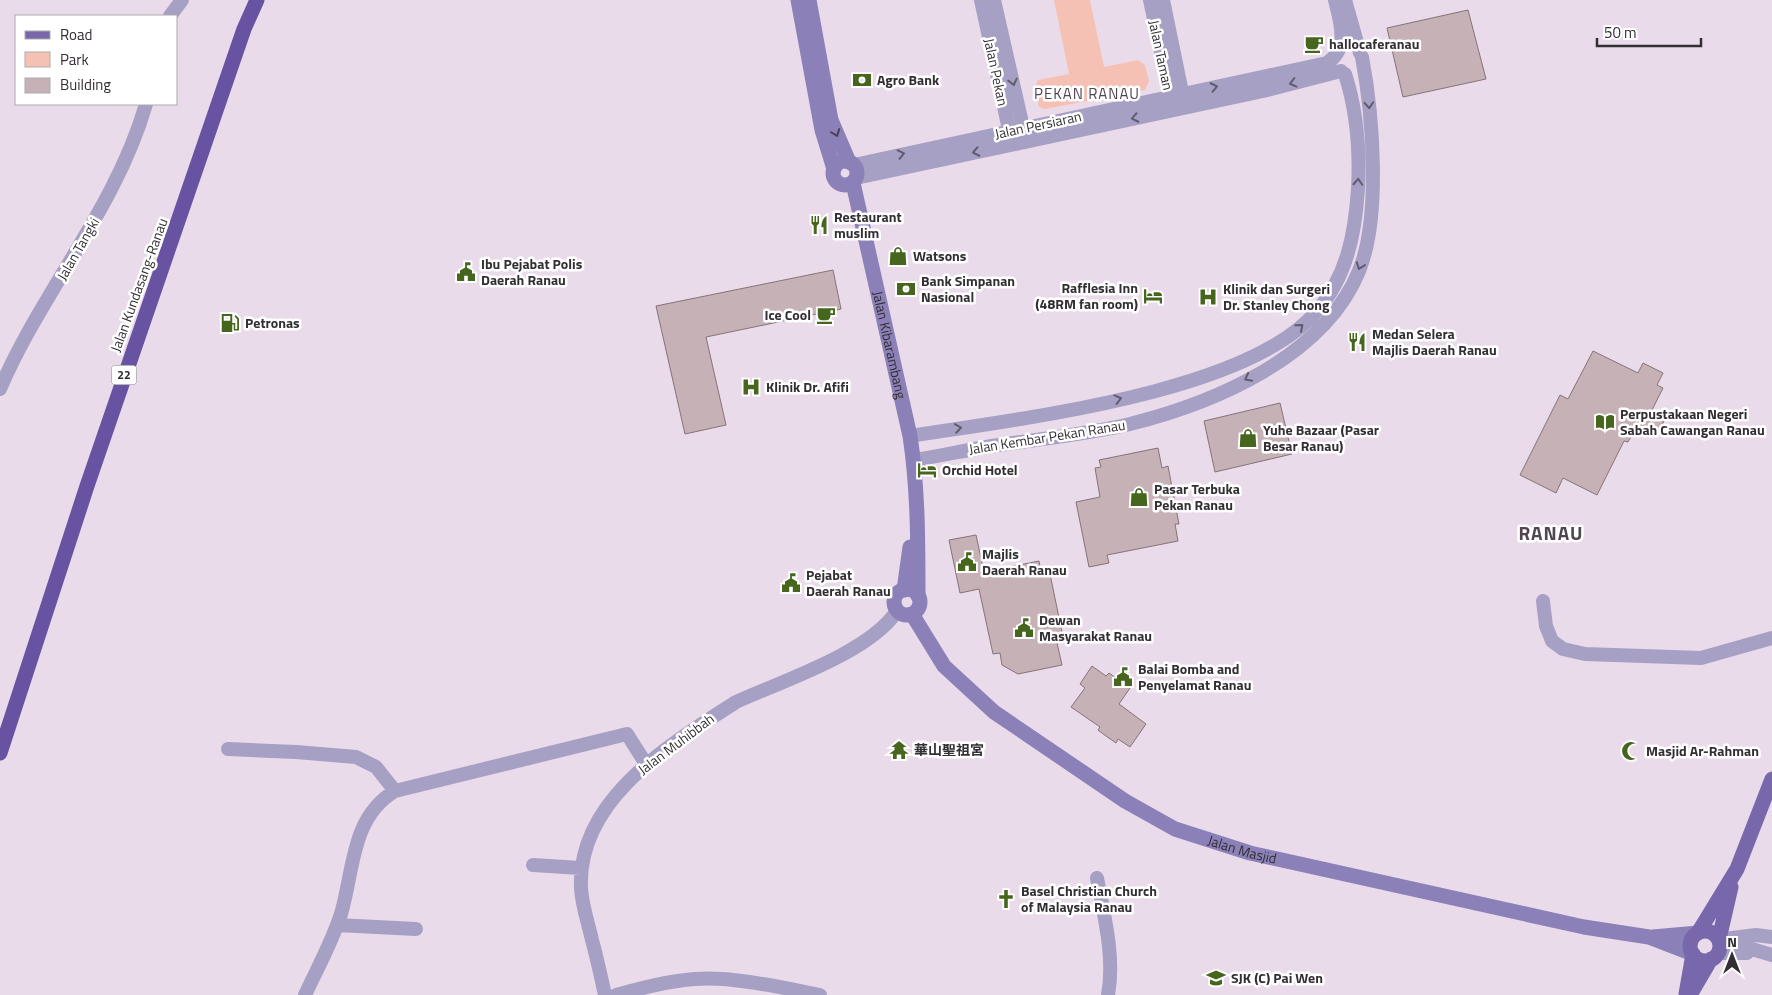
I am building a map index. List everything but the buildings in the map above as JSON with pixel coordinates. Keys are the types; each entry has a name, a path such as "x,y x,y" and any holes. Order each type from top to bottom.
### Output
{"highway":[{"name":"Jalan Kundasang-Ranau","path":"0,753 117,398 239,44 257,0"}],"main road":[{"path":"1690,995 1716,951 1737,869 1772,779"},
{"path":"1686,995 1693,954 1691,945 1694,936 1698,933 1737,869"},
{"path":"1698,933 1708,931 1716,951"},
{"path":"1693,954 1702,960 1716,951"}],"street":[{"path":"171,15 182,0"},
{"path":"798,0 822,130 834,169 833,176 838,183 845,186 853,172 838,163 834,169"},
{"name":"Jalan Kibarambang","path":"809,0 831,120 853,172 910,436 914,460 918,596"},
{"name":"Jalan Pekan","path":"981,0 1011,138"},
{"name":"Jalan Pekan","path":"994,0 1025,135"},
{"name":"Jalan Taman","path":"1150,0 1178,102"},
{"name":"Jalan Taman","path":"1163,0 1178,102"},
{"path":"1334,0 1341,27 1341,43 1338,55 1336,63 1343,72 1357,72 1362,66 1361,55 1349,48 1338,55"},
{"name":"Jalan Kembar Pekan Ranau","path":"914,460 990,446 1092,432 1165,414 1227,389 1276,364 1315,333 1331,315 1354,279 1365,251 1372,204 1370,126 1361,55 1345,0"},
{"name":"Jalan Persiaran","path":"1178,102 1327,63 1338,55"},
{"name":"Jalan Persiaran","path":"853,172 1178,102 1343,72"},
{"name":"Jalan Kembar Pekan Ranau","path":"910,436 1107,402 1196,378 1269,349 1300,328 1330,294 1342,274 1352,242 1358,189 1357,135 1354,104 1343,72"},
{"name":"Jalan Tangki","path":"0,389 33,324 107,198 128,157 146,105"},
{"path":"985,424 990,446"},
{"name":"Jalan Kibarambang","path":"904,590 916,508"},
{"path":"904,590 912,590 918,596 920,604 912,614 904,615 897,610 895,598 904,590"},
{"path":"1543,601 1546,626 1552,641 1563,649 1585,654 1700,658 1772,638"},
{"name":"Jalan Muhibbah","path":"605,995 582,902 581,868 591,837 607,805 646,764 736,702 854,649 889,622 897,610"},
{"name":"Jalan Masjid","path":"912,614 944,666 994,712 1125,801 1175,829 1219,845 1266,857 1584,926 1649,937 1693,954"},
{"path":"304,995 337,925 363,826 372,810 395,792 627,734 646,764"},
{"path":"228,750 296,752 356,757 376,766 395,792"},
{"path":"533,865 581,868"},
{"path":"1097,878 1105,921 1109,962 1108,995"},
{"path":"337,925 416,929"},
{"name":"Jalan Masjid","path":"1649,937 1698,933"},
{"path":"1716,951 1756,935 1772,937"},
{"path":"1716,951 1767,954"},
{"path":"616,995 660,984 696,979 753,984 820,995"}],"green space":[{"path":"1054,0 1090,0 1104,67 1138,60 1145,65 1149,81 1145,90 1045,109 1039,107 1035,86 1038,80 1069,74"}],"place":[{"name":"hallocaferanau","path":"1314,44"},
{"name":"Agro Bank","path":"862,80"},
{"name":"Restaurant muslim","path":"819,225"},
{"name":"Watsons","path":"898,256"},
{"name":"Ibu Pejabat Polis Daerah Ranau","path":"466,272"},
{"name":"Bank Simpanan Nasional","path":"906,289"},
{"name":"Rafflesia Inn (48RM fan room)","path":"1153,296"},
{"name":"Klinik dan Surgeri Dr. Stanley Chong","path":"1208,297"},
{"name":"Ice Cool","path":"826,315"},
{"name":"Petronas","path":"230,323"},
{"name":"Medan Selera Majlis Daerah Ranau","path":"1357,342"},
{"name":"Klinik Dr. Afifi","path":"751,387"},
{"name":"Perpustakaan Negeri Sabah Cawangan Ranau","path":"1605,422"},
{"name":"Yuhe Bazaar (Pasar Besar Ranau)","path":"1248,438"},
{"name":"Orchid Hotel","path":"927,470"},
{"name":"Pasar Terbuka Pekan Ranau","path":"1139,497"},
{"name":"Majlis Daerah Ranau","path":"967,562"},
{"name":"Pejabat Daerah Ranau","path":"791,583"},
{"name":"Dewan Masyarakat Ranau","path":"1024,628"},
{"name":"Balai Bomba and Penyelamat Ranau","path":"1123,677"},
{"name":"華山聖祖宮","path":"899,750"},
{"name":"Masjid Ar-Rahman","path":"1631,751"},
{"name":"Basel Christian Church of Malaysia Ranau","path":"1006,899"},
{"name":"SJK (C) Pai Wen","path":"1216,978"}],"district":[{"name":"PEKAN RANAU","path":"1087,94"},
{"name":"RANAU","path":"1551,533"}]}
